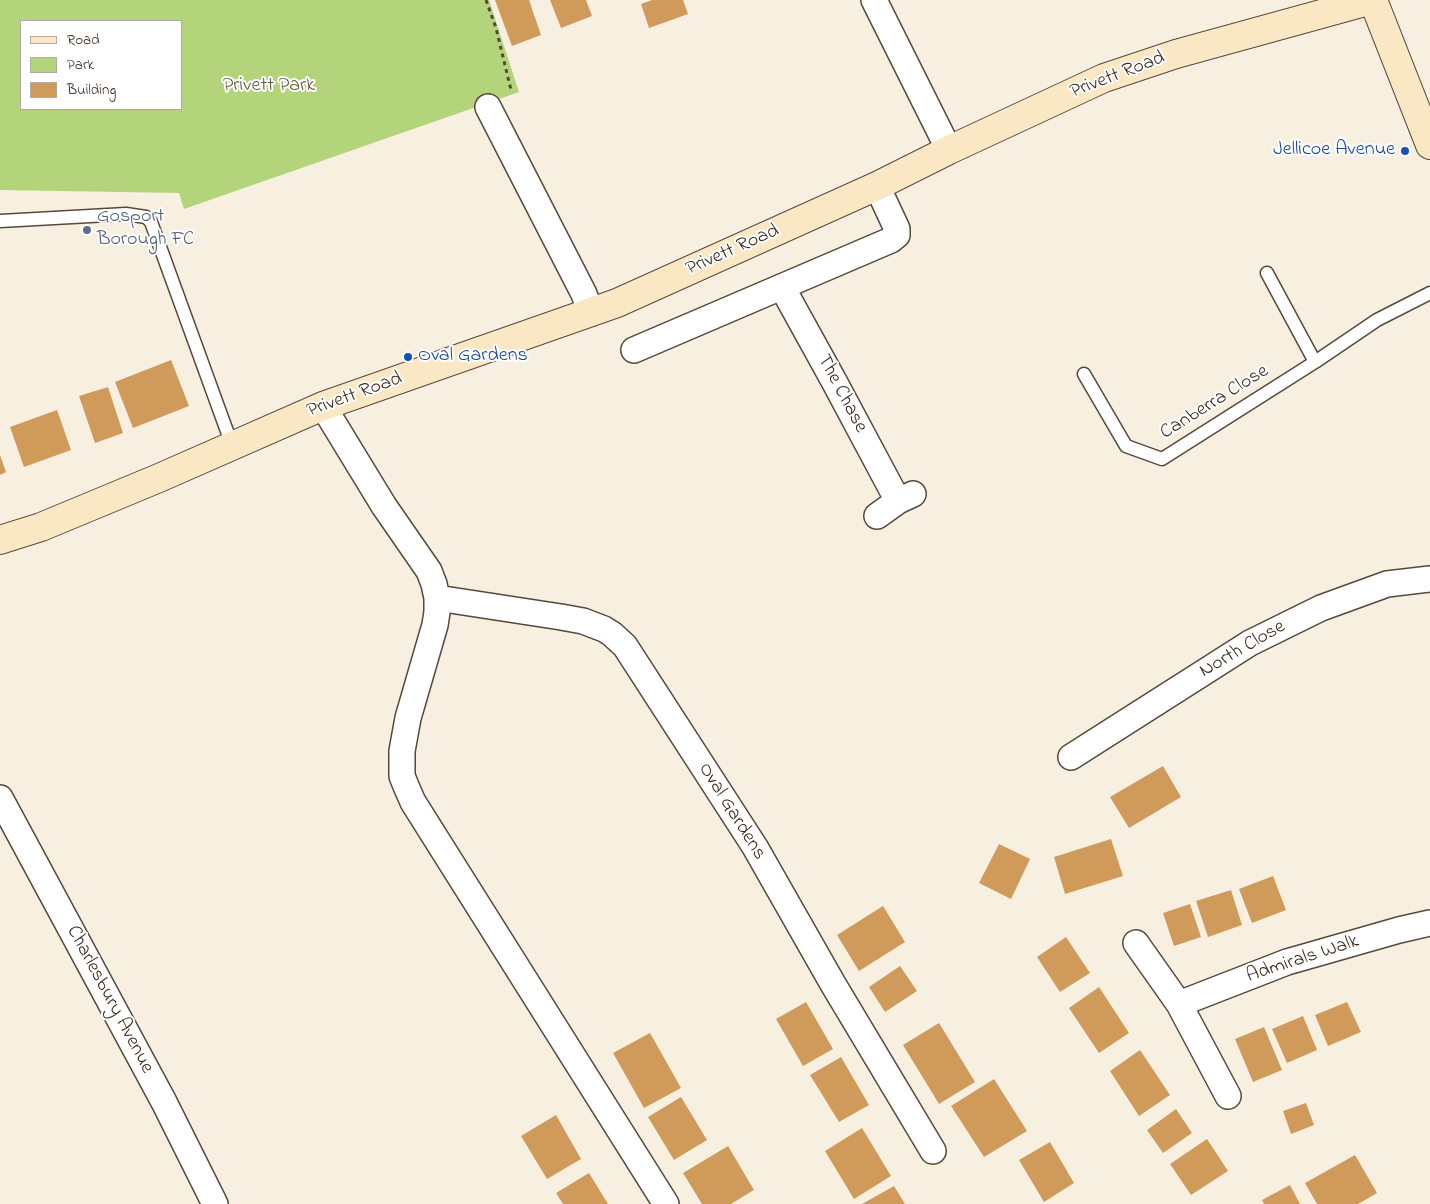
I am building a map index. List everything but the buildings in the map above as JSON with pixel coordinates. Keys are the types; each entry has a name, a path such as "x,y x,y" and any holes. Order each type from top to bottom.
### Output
{"main road":[{"name":"Privett Road","path":"0,540 59,519 159,478 323,406 591,313 877,186 949,150 1104,78 1176,54 1373,0"},
{"path":"1373,0 1430,142"}],"street":[{"path":"874,0 949,150"},
{"path":"488,107 584,294 591,313"},
{"path":"634,350 895,238 897,229 877,186"},
{"name":"The Chase","path":"782,287 905,497 877,516"},
{"path":"323,406 384,506 428,571 434,584 437,598 435,625 403,740 402,776 406,786 413,802 666,1204"},
{"name":"North Close","path":"1072,757 1250,643 1321,608 1386,584 1430,579"},
{"name":"Oval Gardens","path":"437,598 552,615 582,622 604,629 625,646 755,848 833,984 933,1151"},
{"name":"Charlesbury Avenue","path":"0,798 159,1093 215,1204"},
{"name":"Admirals Walk","path":"1179,1004 1287,962 1430,923"},
{"path":"1136,944 1179,1004 1228,1096"}],"lane":[{"path":"0,221 126,214 146,217 152,222 232,445"},
{"path":"1267,273 1315,362"},
{"name":"Canberra Close","path":"1084,374 1126,446 1162,459 1315,362 1377,320 1430,293"}],"green space":[{"name":"Privett Park","path":"0,0 489,0 519,92 184,209 179,193 0,190"}],"place":[{"name":"Jellicoe Avenue","path":"1405,151"},
{"name":"Gosport Borough FC","path":"87,230"},
{"name":"Oval Gardens","path":"408,357"}]}
